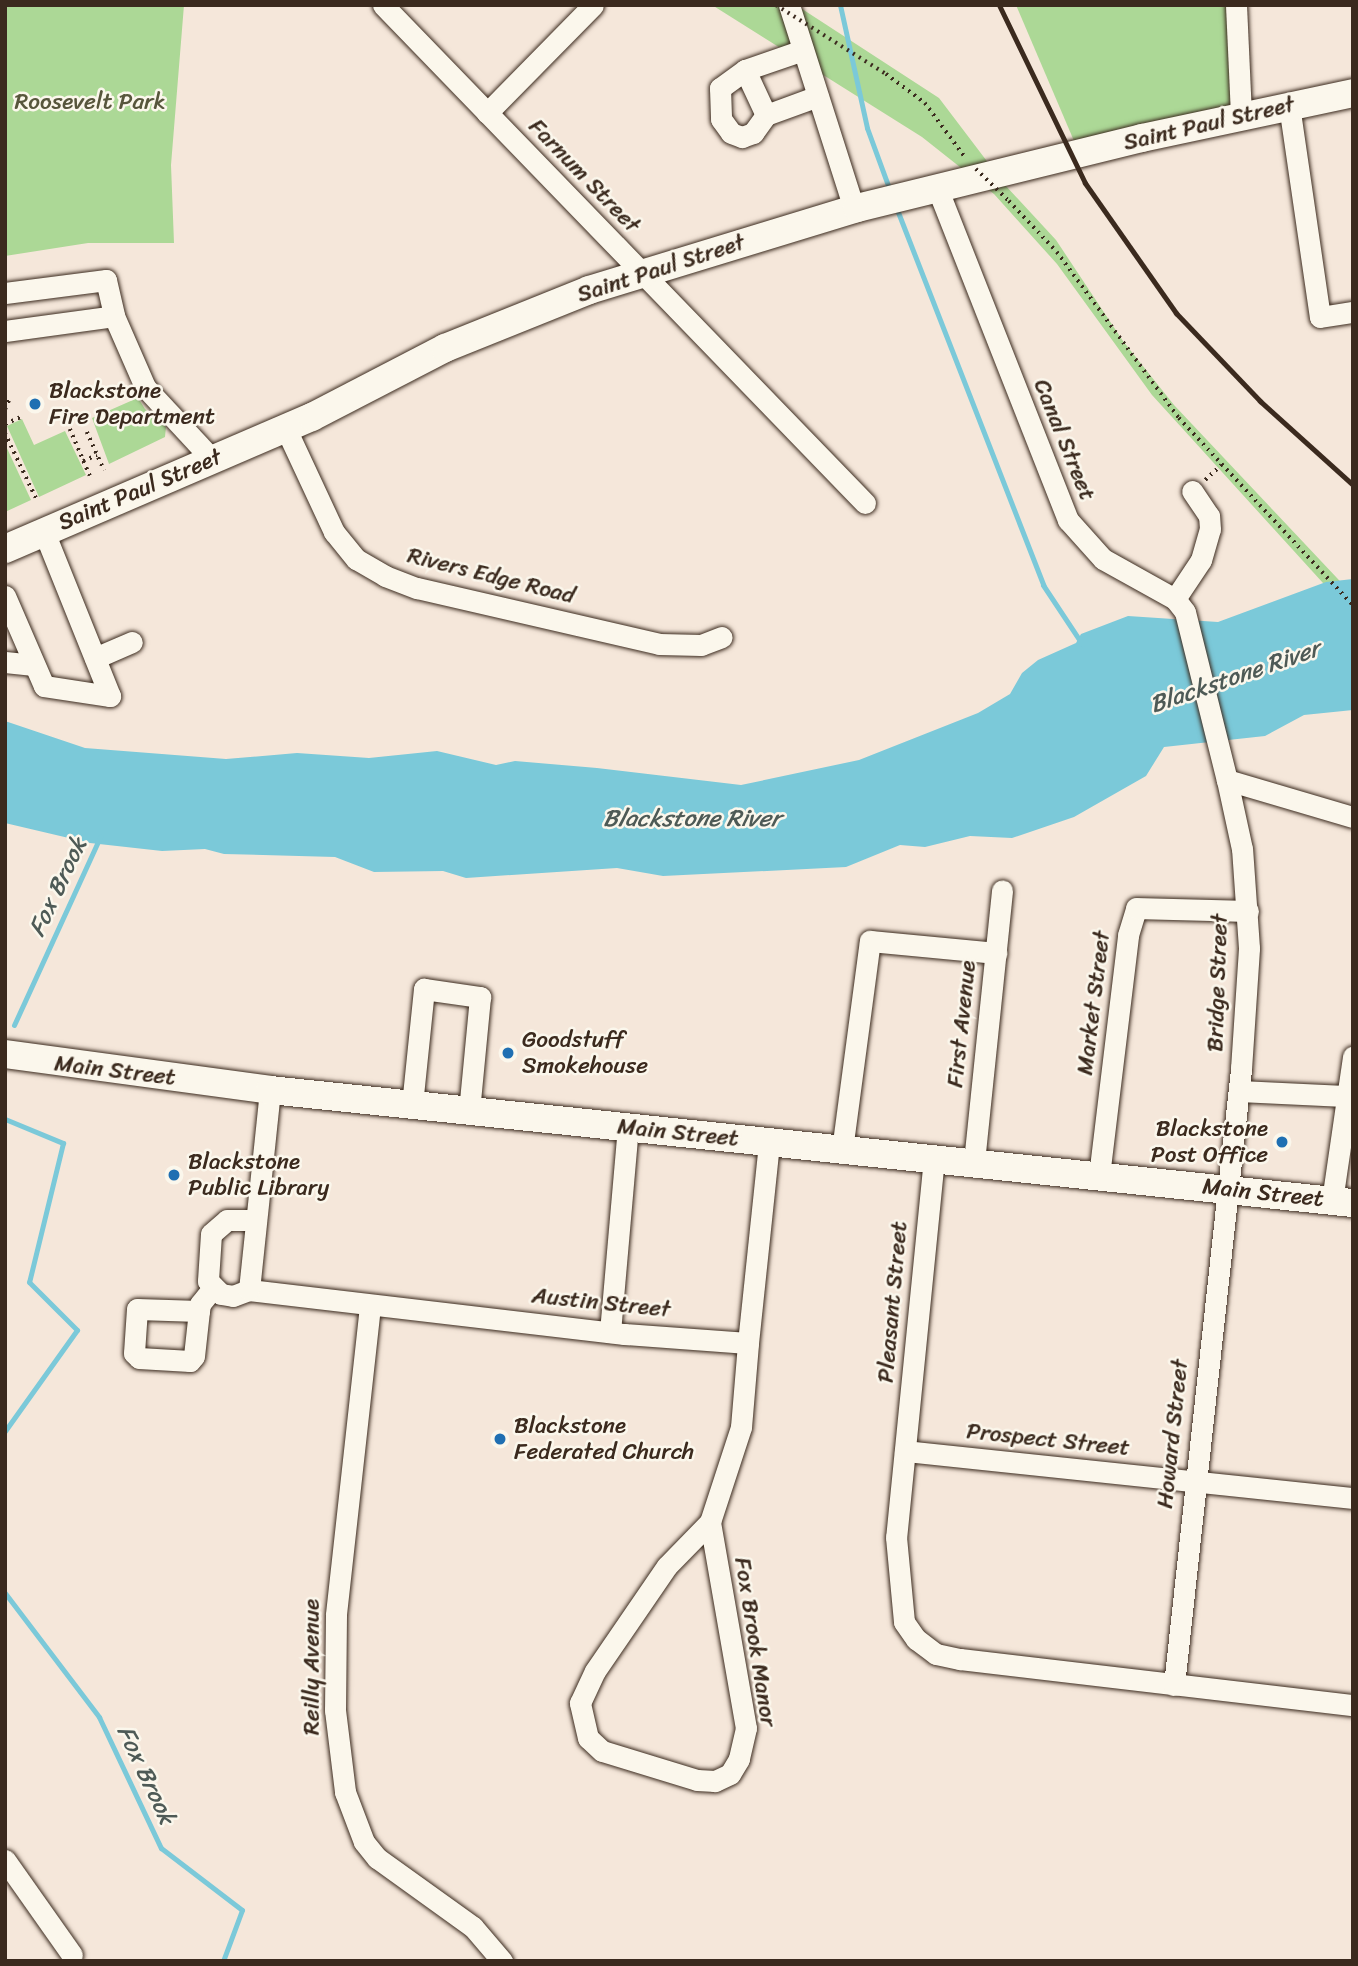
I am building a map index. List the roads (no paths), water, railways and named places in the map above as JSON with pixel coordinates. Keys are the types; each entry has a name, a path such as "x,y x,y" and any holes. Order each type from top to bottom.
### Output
{"main road":[{"name":"Saint Paul Street","path":"5,549 286,429 445,348 642,273 854,209 1289,104 1353,93"},
{"name":"Main Street","path":"5,1054 270,1090 1342,1202"}],"street":[{"name":"Farnum Street","path":"383,5 865,503"},
{"path":"487,113 593,5"},
{"path":"789,5 854,209"},
{"path":"1236,5 1241,116"},
{"path":"803,50 745,70 720,88 721,119 731,133 742,137 753,133 766,115 818,96"},
{"path":"745,70 766,115"},
{"path":"1289,104 1320,317 1353,312"},
{"name":"Canal Street","path":"938,190 1068,520 1103,559 1180,605"},
{"path":"5,293 106,280 114,316 145,387 212,459"},
{"path":"5,331 114,316"},
{"name":"Rivers Edge Road","path":"286,429 334,532 356,559 385,576 417,588 659,644 701,645 722,637"},
{"path":"1192,491 1209,516 1210,529 1201,560 1180,605 1225,771 1353,817"},
{"path":"5,596 44,685 110,696 44,532"},
{"path":"94,658 132,642"},
{"path":"5,662 34,665"},
{"name":"Bridge Street","path":"1225,771 1242,849 1248,911 1239,1091 1228,1190"},
{"name":"First Avenue","path":"974,1162 1002,890"},
{"name":"Market Street","path":"1099,1176 1130,920 1136,908 1248,911"},
{"path":"842,1150 870,941 996,953"},
{"path":"412,1105 424,989 480,997 469,1111"},
{"path":"1342,1202 1345,1096 1353,1057"},
{"path":"248,1290 270,1090"},
{"path":"1239,1091 1345,1096"},
{"path":"610,1332 628,1128"},
{"path":"748,1343 769,1143"},
{"name":"Pleasant Street","path":"905,1451 934,1158"},
{"name":"Howard Street","path":"1174,1685 1193,1481 1228,1190"},
{"path":"199,1311 213,1288 206,1261 211,1234 227,1220 256,1220"},
{"name":"Austin Street","path":"213,1288 233,1296 248,1290 610,1332 748,1343"},
{"name":"Reilly Avenue","path":"370,1306 336,1615 335,1710 342,1780 364,1842 377,1858 473,1927 502,1961"},
{"name":"Fox Brook Manor","path":"710,1522 746,1728 739,1759 730,1774 715,1781 697,1780 602,1751 588,1738 580,1703 595,1671 667,1566 710,1522 741,1427 748,1343"},
{"path":"905,1451 896,1536 897,1570 904,1622 916,1640 936,1654 1353,1705"},
{"name":"Prospect Street","path":"905,1451 1353,1498"},
{"path":"5,1860 72,1955"}],"water":[{"name":"Blackstone River","path":"1353,579 1353,710 1304,715 1265,736 1164,747 1146,776 1074,817 1012,838 970,836 925,847 900,845 846,867 663,876 617,868 466,878 443,871 374,872 335,857 224,854 205,849 162,851 90,843 5,823 5,721 85,748 226,759 297,753 369,758 437,751 496,765 515,761 741,785 859,760 978,713 1010,694 1022,673 1038,660 1076,643 1081,634 1128,616 1218,622 1326,582"}],"waterway":[{"path":"840,5 867,128 890,191"},
{"path":"896,207 1043,585 1082,644"},
{"name":"Fox Brook","path":"14,1025 100,837"},
{"name":"Fox Brook","path":"5,1119 63,1143 29,1282 77,1330 5,1431"},
{"name":"Fox Brook","path":"5,1593 99,1717 161,1848 242,1910 223,1961"}],"railway":[{"path":"999,5 1085,183 1176,313 1260,401 1353,485"}],"place":[{"name":"Blackstone Fire Department","path":"35,404"},
{"name":"Goodstuff Smokehouse","path":"508,1053"},
{"name":"Blackstone Post Office","path":"1282,1142"},
{"name":"Blackstone Public Library","path":"174,1175"},
{"name":"Blackstone Federated Church","path":"500,1439"}],"park label":[{"name":"Roosevelt Park","path":"90,102"}]}
